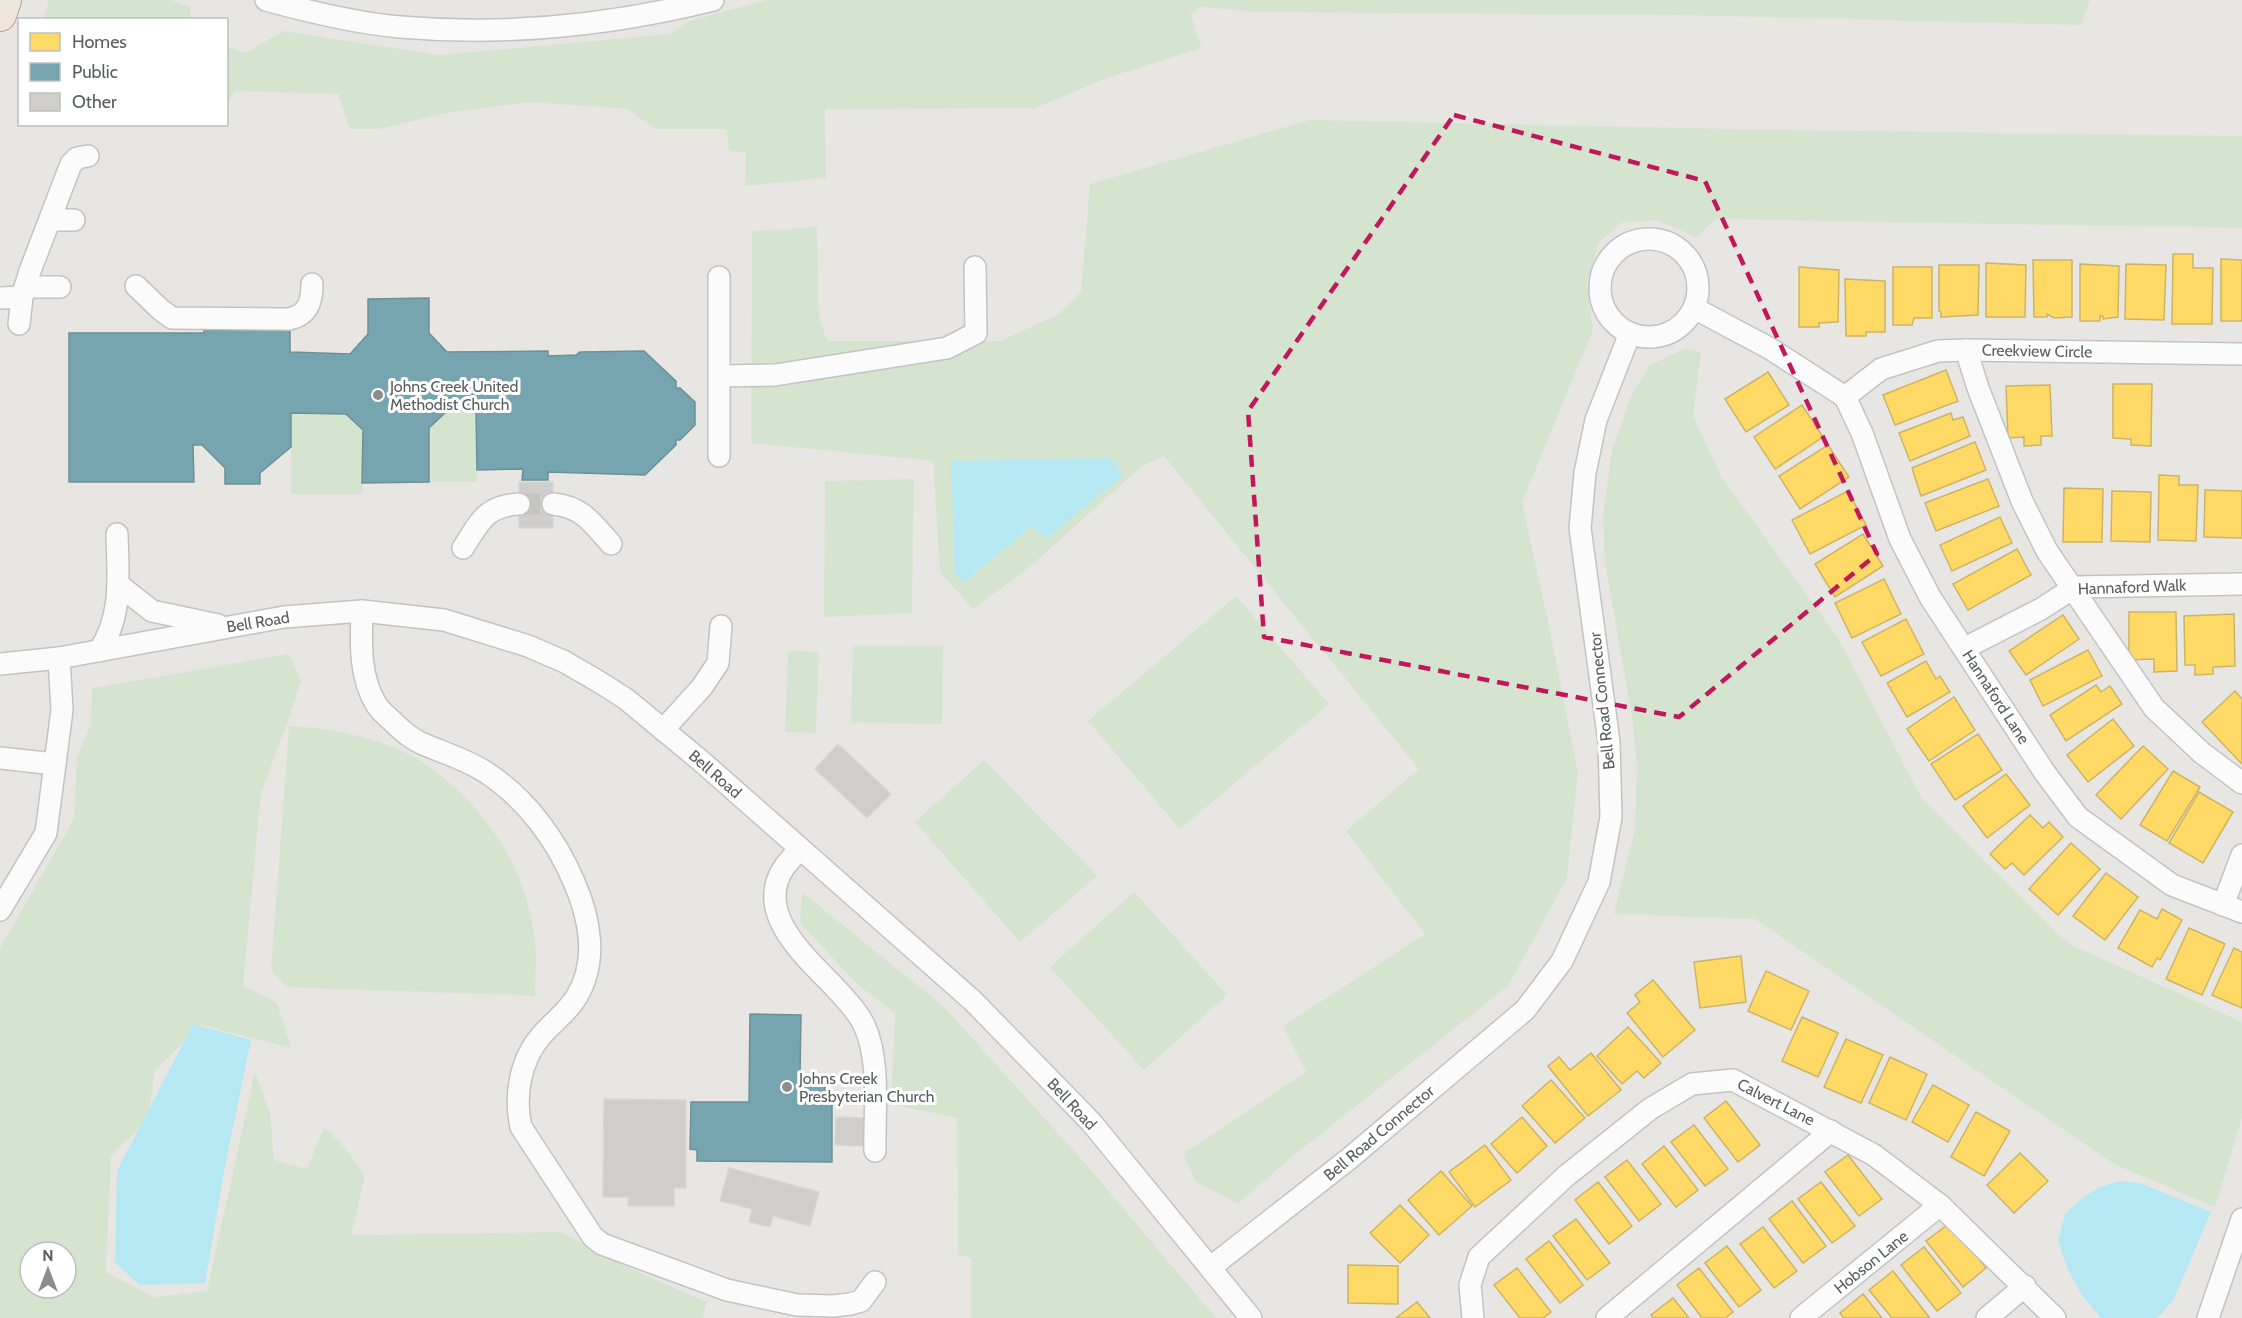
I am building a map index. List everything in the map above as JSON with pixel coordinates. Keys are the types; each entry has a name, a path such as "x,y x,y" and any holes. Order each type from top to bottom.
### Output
{"highway":[{"path":"0,15 5,0"}],"street":[{"path":"266,0 369,23 470,30 556,27 679,9 713,0"},
{"path":"19,324 24,292 74,160 88,156"},
{"path":"50,220 74,220"},
{"path":"1649,239 1663,241 1686,256 1694,267 1698,281 1698,295 1694,308 1688,318 1670,333 1647,337 1630,333 1615,324 1607,315 1602,304 1600,281 1604,268 1622,247 1635,241 1649,239"},
{"path":"719,376 775,375 947,348 976,333 975,267"},
{"path":"719,277 719,456"},
{"path":"135,286 172,318 289,320 301,314 310,304 312,284"},
{"path":"0,298 60,287"},
{"path":"1694,308 1769,348 1845,398"},
{"name":"Bell Road Connector","path":"1211,1267 1350,1158 1525,1010 1562,961 1599,882 1611,817 1609,741 1580,528 1585,473 1596,420 1630,333"},
{"path":"1966,350 1978,388 2022,501 2047,551 2154,708 2202,753 2242,783"},
{"name":"Creekview Circle","path":"1845,398 1881,369 1938,351 2242,354"},
{"name":"Hannaford Lane","path":"1845,398 1862,433 1900,539 1930,597 2045,772 2078,818 2172,885 2232,909"},
{"path":"463,548 485,514 504,505 519,504"},
{"path":"553,504 571,506 589,519 611,544"},
{"path":"99,651 109,636 115,614 119,585 117,534"},
{"name":"Hannaford Walk","path":"1965,648 2041,609 2075,586 2242,584"},
{"path":"119,585 152,611 227,627"},
{"path":"362,611 361,654 366,680 375,703 381,711 420,743 471,764 505,787 535,816 555,846 575,884 589,936 591,955 587,974 570,1006 531,1049 523,1071 518,1106 521,1127 593,1238 615,1249 712,1286 797,1305 833,1306 861,1301 875,1282"},
{"name":"Bell Road","path":"0,664 59,658 284,617 362,611 444,620 528,646 601,683 626,699 663,730 972,1000 1091,1122 1251,1318"},
{"path":"663,730 702,687 718,663 721,626"},
{"path":"0,910 46,833 62,710 59,658"},
{"path":"0,758 55,764"},
{"path":"800,849 785,866 780,876 776,887 776,910 787,935 854,1008 867,1032 874,1057 875,1151"},
{"path":"2232,909 2242,855"},
{"name":"Calvert Lane","path":"1473,1318 1470,1286 1479,1257 1566,1176 1650,1109 1692,1084 1733,1080 1874,1155 1940,1205 2055,1318"},
{"path":"1608,1318 1831,1131"},
{"name":"Hobson Lane","path":"1801,1318 1940,1205"},
{"path":"2208,1318 2242,1219"},
{"path":"1987,1318 2025,1286"}],"highlighted area":[{"path":"1454,115 1705,181 1877,554 1679,717 1264,637 1248,411"}],"green space":[{"path":"49,0 171,0 190,7 191,18 43,18"},
{"path":"767,0 2090,0 2081,25 1682,15 1257,12 1201,7 1191,14 1201,48 1107,78 1035,108 825,109 826,178 745,186 746,152 729,151 727,129 655,129 628,109 529,102 451,112 379,129 350,129 338,94 234,91 228,106 228,47 246,53 283,31 439,55 671,34 689,21"},
{"path":"1310,120 1784,130 2242,136 2242,228 1716,219 1696,237 1657,220 1623,222 1599,242 1587,282 1593,330 1522,502 1578,773 1567,878 1508,986 1289,1159 1238,1204 1196,1182 1183,1154 1306,1072 1283,1026 1425,934 1346,831 1419,769 1164,456 1142,466 1025,571 973,609 940,572 933,461 751,443 752,231 817,227 819,316 827,341 1000,341 1059,314 1081,292 1090,184"},
{"path":"1686,348 1701,352 1693,416 1722,478 1838,638 1922,799 2069,944 2242,1022 2242,1118 2215,1207 2114,1164 1755,919 1614,914 1635,829 1637,765 1632,717 1605,563 1603,515 1612,450 1632,394 1650,365"},
{"path":"448,410 476,410 477,482 429,482 429,428"},
{"path":"291,413 346,414 363,430 362,494 291,494"},
{"path":"914,479 912,613 824,617 825,481"},
{"path":"1236,596 1329,704 1180,829 1088,721"},
{"path":"853,645 943,646 942,724 851,723"},
{"path":"788,651 819,652 816,733 785,732"},
{"path":"289,654 301,681 261,793 243,986 277,1003 291,1048 201,1025 155,1070 148,1119 111,1156 106,1272 154,1297 207,1291 255,1072 270,1113 274,1160 307,1169 324,1127 347,1150 365,1176 351,1235 561,1232 642,1274 707,1302 703,1318 0,1318 0,948 74,819 77,758 91,724 92,688"},
{"path":"289,726 348,733 404,752 452,785 480,814 503,846 524,890 535,941 535,996 286,987 271,970"},
{"path":"984,760 1097,876 1020,942 915,822"},
{"path":"802,892 944,1007 1084,1162 1216,1318 971,1318 971,1258 958,1255 957,1118 891,1104 895,1013 859,986 800,923"},
{"path":"1134,892 1227,995 1144,1070 1050,967"}],"water":[{"path":"1111,458 1123,475 1046,539 1032,526 963,583 955,574 951,461"},
{"path":"193,1024 251,1040 224,1171 205,1283 140,1285 115,1263 117,1171"},
{"path":"2120,1181 2140,1183 2211,1212 2174,1299 2157,1318 2101,1318 2081,1294 2068,1270 2058,1241 2065,1214 2099,1187"}],"building: Homes":[{"path":"2173,254 2193,254 2193,268 2213,268 2212,324 2172,324"},
{"path":"2221,259 2242,260 2242,321 2221,321"},
{"path":"2033,260 2072,260 2072,317 2054,318 2047,314 2047,317 2034,317"},
{"path":"1986,263 2026,265 2025,317 1986,317"},
{"path":"2080,264 2119,266 2118,317 2103,319 2103,316 2100,316 2100,321 2080,321"},
{"path":"2126,264 2166,265 2164,320 2125,319"},
{"path":"1939,265 1979,265 1978,315 1941,317"},
{"path":"1799,267 1839,270 1838,322 1819,323 1819,327 1799,327"},
{"path":"1893,267 1932,267 1932,318 1914,318 1912,325 1893,325"},
{"path":"1845,279 1885,281 1885,332 1866,332 1866,336 1846,336"},
{"path":"1946,370 1958,401 1895,425 1883,395"},
{"path":"1768,372 1789,405 1746,432 1725,399"},
{"path":"2113,384 2152,384 2151,446 2131,445 2131,439 2113,438"},
{"path":"2050,385 2052,436 2041,436 2041,445 2024,446 2024,437 2008,438 2006,386"},
{"path":"1802,405 1823,437 1775,469 1754,437"},
{"path":"1951,413 1953,420 1963,417 1970,436 1910,461 1899,433"},
{"path":"1975,442 1986,470 1921,496 1912,468"},
{"path":"1828,445 1849,477 1800,509 1779,476"},
{"path":"2159,475 2179,476 2179,485 2198,485 2196,541 2158,540"},
{"path":"1988,479 1999,506 1936,531 1925,503"},
{"path":"2064,488 2103,489 2102,542 2063,542"},
{"path":"2205,490 2242,491 2242,538 2204,537"},
{"path":"1848,491 1866,525 1810,554 1792,520"},
{"path":"2112,491 2151,492 2150,542 2111,541"},
{"path":"2000,517 2012,543 1952,571 1940,545"},
{"path":"1863,534 1883,566 1835,597 1815,564"},
{"path":"2017,549 2031,575 1968,610 1953,584"},
{"path":"1884,579 1901,614 1852,638 1835,603"},
{"path":"2129,612 2176,612 2177,671 2154,672 2154,659 2129,660"},
{"path":"2234,614 2235,666 2213,667 2213,674 2195,675 2195,665 2185,665 2184,616"},
{"path":"2063,615 2079,639 2026,675 2009,651"},
{"path":"1906,619 1924,654 1881,676 1862,642"},
{"path":"2088,650 2102,676 2043,706 2030,680"},
{"path":"1926,661 1936,679 1940,676 1950,692 1907,717 1887,683"},
{"path":"2096,685 2101,692 2110,686 2122,704 2066,741 2050,715"},
{"path":"2235,691 2242,699 2242,764 2202,722"},
{"path":"1954,697 1975,730 1929,761 1907,729"},
{"path":"2113,719 2134,746 2088,782 2067,755"},
{"path":"1978,734 2002,770 1955,800 1931,764"},
{"path":"2143,746 2168,769 2121,819 2096,795"},
{"path":"2173,771 2200,787 2167,841 2140,825"},
{"path":"2006,774 2030,805 1987,838 1963,806"},
{"path":"2199,792 2233,812 2203,863 2169,843"},
{"path":"2030,815 2043,828 2049,822 2063,837 2024,875 2012,863 2005,869 1990,854"},
{"path":"2071,843 2100,869 2058,915 2029,889"},
{"path":"2106,873 2138,897 2105,940 2073,916"},
{"path":"2162,909 2182,920 2160,960 2157,958 2152,967 2118,948 2140,910 2157,919"},
{"path":"2189,928 2225,944 2202,995 2166,979"},
{"path":"2234,948 2242,952 2242,1008 2212,995"},
{"path":"1741,956 1746,1002 1700,1008 1694,962"},
{"path":"1766,971 1809,991 1791,1030 1748,1011"},
{"path":"1653,980 1695,1030 1663,1057 1627,1013 1640,1002 1635,995"},
{"path":"1802,1017 1838,1033 1818,1077 1782,1061"},
{"path":"1628,1027 1661,1063 1644,1078 1637,1071 1622,1084 1597,1056"},
{"path":"1846,1039 1883,1055 1861,1103 1824,1087"},
{"path":"1591,1053 1621,1090 1588,1116 1548,1066 1559,1057 1570,1070"},
{"path":"1890,1057 1927,1074 1906,1120 1869,1103"},
{"path":"1551,1080 1585,1118 1555,1143 1522,1106"},
{"path":"1933,1085 1969,1105 1948,1142 1912,1122"},
{"path":"1726,1101 1760,1145 1738,1162 1704,1118"},
{"path":"1976,1112 2010,1131 1984,1176 1951,1157"},
{"path":"1522,1117 1547,1146 1517,1173 1491,1144"},
{"path":"1694,1125 1728,1169 1705,1186 1671,1142"},
{"path":"1485,1145 1511,1180 1475,1207 1449,1172"},
{"path":"1664,1146 1698,1190 1676,1207 1642,1164"},
{"path":"2020,1153 2048,1181 2014,1213 1987,1185"},
{"path":"1848,1155 1882,1199 1859,1216 1825,1172"},
{"path":"1627,1160 1661,1204 1639,1221 1605,1177"},
{"path":"1441,1171 1472,1206 1439,1235 1408,1200"},
{"path":"1598,1182 1632,1226 1609,1244 1575,1200"},
{"path":"1821,1182 1855,1226 1832,1243 1798,1199"},
{"path":"1792,1201 1826,1246 1803,1263 1769,1219"},
{"path":"1400,1205 1429,1235 1400,1263 1370,1233"},
{"path":"1576,1219 1610,1263 1587,1280 1553,1236"},
{"path":"1950,1223 1986,1268 1963,1287 1926,1241"},
{"path":"1763,1227 1797,1271 1774,1288 1740,1244"},
{"path":"1549,1241 1583,1285 1560,1303 1526,1259"},
{"path":"1727,1246 1761,1290 1739,1307 1705,1263"},
{"path":"1924,1247 1961,1293 1937,1311 1901,1265"},
{"path":"1348,1265 1398,1266 1398,1304 1348,1303"},
{"path":"1517,1268 1551,1312 1543,1318 1520,1318 1494,1285"},
{"path":"1699,1268 1733,1312 1725,1318 1702,1318 1677,1285"},
{"path":"1893,1271 1928,1318 1892,1318 1869,1290"},
{"path":"1863,1294 1882,1318 1844,1318 1840,1313"},
{"path":"1673,1298 1689,1318 1653,1318 1651,1315"},
{"path":"1417,1302 1430,1318 1396,1318"}],"building: Public":[{"name":"Johns Creek United Methodist Church","path":"429,298 429,333 447,352 548,351 548,356 576,355 580,352 644,351 676,381 676,388 680,388 695,402 695,425 680,440 676,440 676,445 645,475 548,472 548,480 522,480 523,469 477,470 476,410 448,410 429,428 429,482 362,483 363,430 346,414 291,413 291,447 260,473 260,484 225,484 225,468 202,445 193,445 194,482 69,482 69,333 204,333 204,330 290,329 290,352 350,354 368,334 368,299"},
{"name":"Johns Creek Presbyterian Church","path":"750,1014 801,1015 800,1075 825,1075 825,1100 832,1100 832,1162 697,1161 697,1150 690,1149 691,1102 749,1102"}],"building: Other":[{"path":"519,482 553,482 553,528 519,528"},
{"path":"838,744 891,794 867,818 815,769"},
{"path":"604,1099 686,1100 686,1188 674,1188 674,1206 628,1206 628,1197 603,1197"},
{"path":"836,1117 865,1118 864,1146 835,1145"},
{"path":"729,1168 819,1192 810,1226 773,1216 770,1227 749,1222 752,1209 720,1201"}],"tunnel":[{"path":"519,504 553,504"}],"place":[{"name":"Johns Creek United Methodist Church","path":"378,395"},
{"name":"Johns Creek Presbyterian Church","path":"787,1087"}]}
